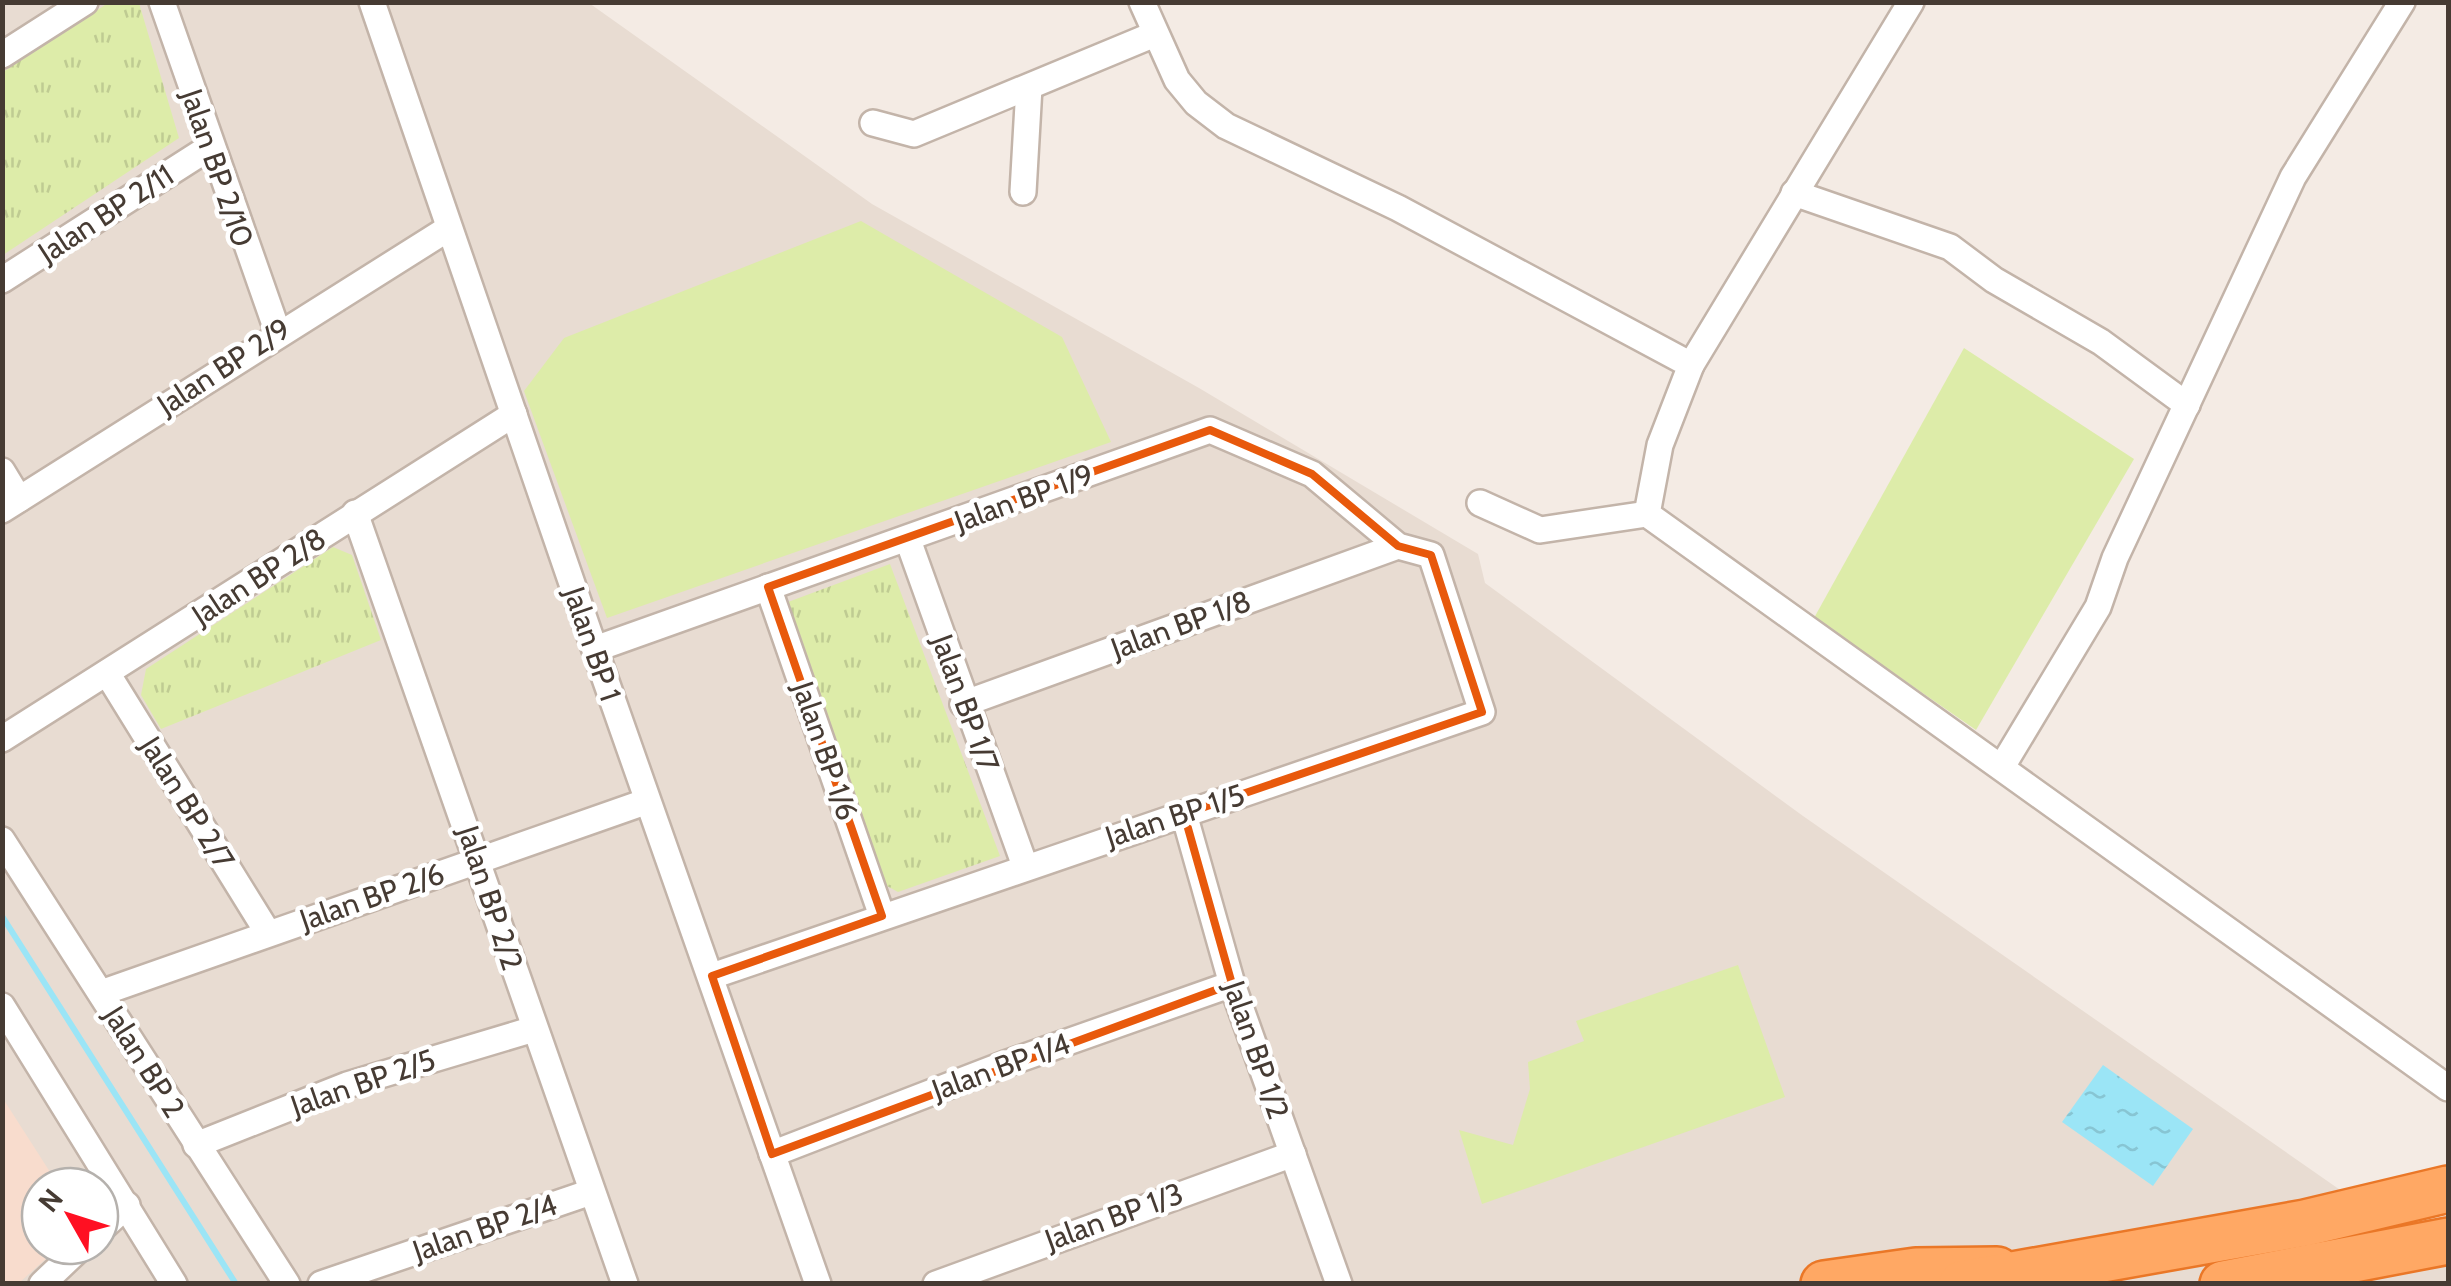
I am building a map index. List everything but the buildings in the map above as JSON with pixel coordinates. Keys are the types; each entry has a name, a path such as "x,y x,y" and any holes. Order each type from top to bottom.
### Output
{"highway":[{"path":"1962,1284 2306,1224 2448,1189"},
{"path":"2306,1224 2448,1219"},
{"path":"2224,1284 2448,1241"},
{"path":"1824,1284 1916,1271 2038,1269"}],"street":[{"path":"2,56 85,2"},
{"name":"Jalan BP 2/10","path":"162,2 278,332"},
{"name":"Jalan BP 1","path":"372,2 645,802 712,976 818,1284"},
{"path":"1142,2 1177,80 1196,103 1226,126 1398,208 1692,365"},
{"path":"1647,514 1660,445 1692,365 1911,2"},
{"path":"2002,765 2098,607 2115,558 2293,177 2402,2"},
{"path":"873,123 914,134 1155,34"},
{"path":"1023,192 1029,88"},
{"name":"Jalan BP 2/11","path":"2,280 210,147"},
{"path":"1794,193 1950,246 1994,280 2101,342 2187,405"},
{"name":"Jalan BP 2/9","path":"11,504 278,332 449,228"},
{"name":"Jalan BP 2/8","path":"2,738 514,414"},
{"name":"Jalan BP 1/9","path":"595,649 1210,430 1312,474 1398,546 1431,554"},
{"path":"2,471 11,504"},
{"path":"1480,503 1540,530 1647,514 2448,1088"},
{"name":"Jalan BP 2/2","path":"356,513 625,1284"},
{"name":"Jalan BP 1/7","path":"908,540 1025,866"},
{"name":"Jalan BP 1/8","path":"964,704 1398,546"},
{"name":"Jalan BP 1/5","path":"712,976 1482,712 1431,554"},
{"name":"Jalan BP 1/6","path":"768,587 882,916"},
{"name":"Jalan BP 2/7","path":"107,673 268,934"},
{"name":"Jalan BP 2/6","path":"101,993 645,802"},
{"name":"Jalan BP 1/2","path":"1184,814 1232,984 1339,1284"},
{"name":"Jalan BP 2","path":"2,840 287,1284"},
{"name":"Jalan BP 1/4","path":"772,1154 1005,1064 1232,984"},
{"path":"2,1006 174,1284"},
{"name":"Jalan BP 2/5","path":"196,1144 347,1085 534,1028"},
{"name":"Jalan BP 1/3","path":"936,1284 1293,1154"},
{"name":"Jalan BP 2/4","path":"321,1284 591,1192"},
{"path":"120,1211 127,1204"},
{"path":"42,1284 61,1266"}],"highlighted area":[{"path":"1210,430 1312,474 1398,546 1431,555 1482,712 1184,814 1232,984 772,1154 712,976 882,916 768,587"}],"shaded area":[{"path":"2,3 589,3 872,204 1199,388 1478,554 1485,583 1803,816 2448,1265 2448,1283 3,1283"},
{"path":"2,1097 46,1166 20,1166 20,1266 38,1266 19,1283 3,1283"}],"green space":[{"path":"108,3 139,3 179,138 3,255 3,72"},
{"path":"861,221 1062,337 1111,442 607,618 524,391 564,338"},
{"path":"1964,348 2134,459 1976,730 1814,618"},
{"path":"333,547 352,555 381,640 161,729 141,695 146,669"},
{"path":"890,564 1000,856 898,892 874,879 780,605"},
{"path":"1738,965 1785,1097 1482,1204 1459,1130 1513,1145 1530,1089 1528,1062 1584,1041 1576,1021"}],"water":[{"path":"2103,1065 2193,1129 2153,1186 2062,1122"}],"waterway":[{"path":"2,916 236,1284"}]}
